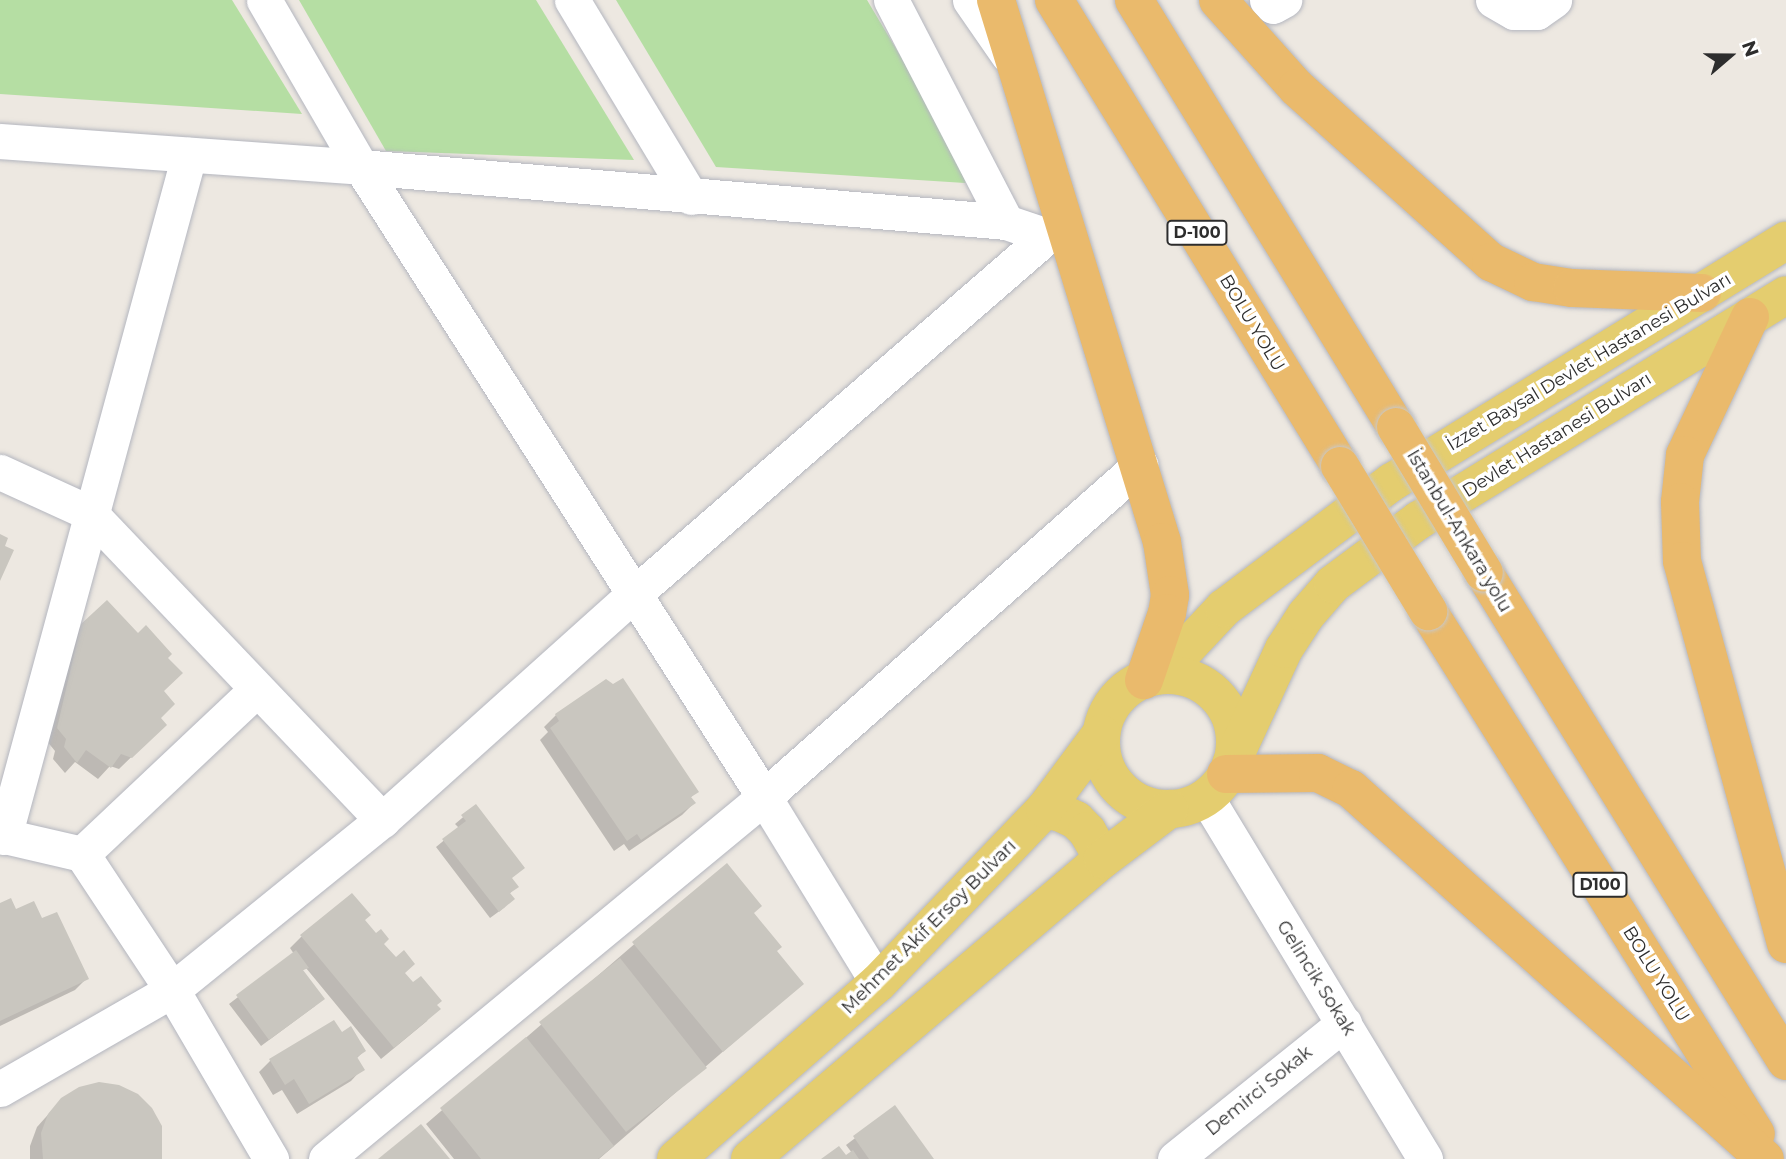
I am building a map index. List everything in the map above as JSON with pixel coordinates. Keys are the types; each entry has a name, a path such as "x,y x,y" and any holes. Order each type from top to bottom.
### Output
{"highway":[{"path":"996,0 1019,71 1058,233 1140,465 1162,542 1170,595 1152,678"},
{"name":"BOLU YOLU","path":"1054,0 1429,611 1772,1159"},
{"name":"İstanbul-Ankara yolu","path":"1134,0 1786,1062"},
{"path":"1218,0 1297,88 1491,262 1533,282 1572,288 1702,293"},
{"path":"1750,317 1685,455 1680,502 1682,561 1786,944"},
{"path":"1221,778 1318,773 1351,789 1765,1159"}],"main road":[{"name":"İzzet Baysal Devlet Hastanesi Bulvarı","path":"1152,678 1224,608 1392,482 1786,241"},
{"path":"1750,317 1786,295"},
{"name":"Devlet Hastanesi Bulvarı","path":"1221,778 1284,649 1306,615 1334,584 1419,520 1750,317"},
{"path":"1152,678 1194,680 1220,700 1234,731 1221,778 1188,806 1169,809 1141,804 1118,787 1104,762 1101,734 1107,713 1121,694 1152,678"},
{"name":"Mehmet Akif Ersoy Bulvarı","path":"676,1159 878,983 1045,809 1101,734"},
{"path":"1045,809 1076,820 1087,831 1103,859"},
{"path":"750,1159 1103,859 1169,809"}],"street":[{"path":"264,0 361,167 764,797 878,983"},
{"path":"572,0 691,197"},
{"path":"891,0 1006,222"},
{"path":"970,0 1019,71"},
{"path":"1267,0 1273,6 1284,0"},
{"path":"1493,0 1514,12 1538,12 1554,0"},
{"path":"0,141 361,167 1006,222 1058,233"},
{"path":"189,155 2,836 82,854 172,990 271,1159"},
{"path":"0,1089 172,990 382,820 634,595 1058,233"},
{"path":"326,1159 764,797 1140,465"},
{"path":"0,472 90,513 382,820"},
{"path":"82,854 256,690"},
{"name":"Gelincik Sokak","path":"1221,778 1344,1023 1425,1159"},
{"name":"Demirci Sokak","path":"1175,1159 1344,1023"}],"green space":[{"path":"0,0 232,0 302,114 0,94"},
{"path":"299,0 536,0 634,160 386,151"},
{"path":"616,0 867,0 969,171 965,183 716,167"}],"building":[{"path":"0,534 8,538 5,546 14,550 0,581"},
{"path":"107,600 138,633 146,625 172,654 168,658 183,673 164,691 175,704 161,718 167,725 132,758 121,754 111,768 86,750 77,763 64,747 66,739 57,728 81,624"},
{"path":"623,678 699,792 691,797 696,803 641,840 637,834 627,841 550,728 559,721 555,714 606,679 613,684"},
{"path":"476,804 525,868 512,878 519,887 510,893 515,899 499,912 442,839 466,821 461,815"},
{"path":"727,863 762,906 754,913 782,947 777,951 804,984 723,1052 632,942"},
{"path":"352,893 371,915 365,920 376,933 381,929 389,939 384,944 396,957 404,950 415,964 405,973 413,982 421,976 442,1001 437,1005 441,1009 394,1048 300,935"},
{"path":"11,898 16,909 34,901 42,918 57,912 89,979 0,1021 0,903"},
{"path":"296,950 309,968 303,970 325,999 269,1040 236,995"},
{"path":"620,958 707,1068 626,1132 539,1022"},
{"path":"334,1020 342,1032 351,1026 366,1051 357,1057 365,1070 309,1104 294,1079 285,1085 269,1059"},
{"path":"526,1037 614,1146 598,1159 481,1159 440,1108"},
{"path":"99,1082 119,1085 138,1094 152,1108 162,1126 162,1159 43,1159 41,1133 48,1114 61,1098 79,1087"},
{"path":"895,1105 934,1159 869,1159 853,1136"},
{"path":"421,1124 450,1159 378,1159"},
{"path":"839,1146 846,1155 853,1150 859,1159 821,1159"}]}
